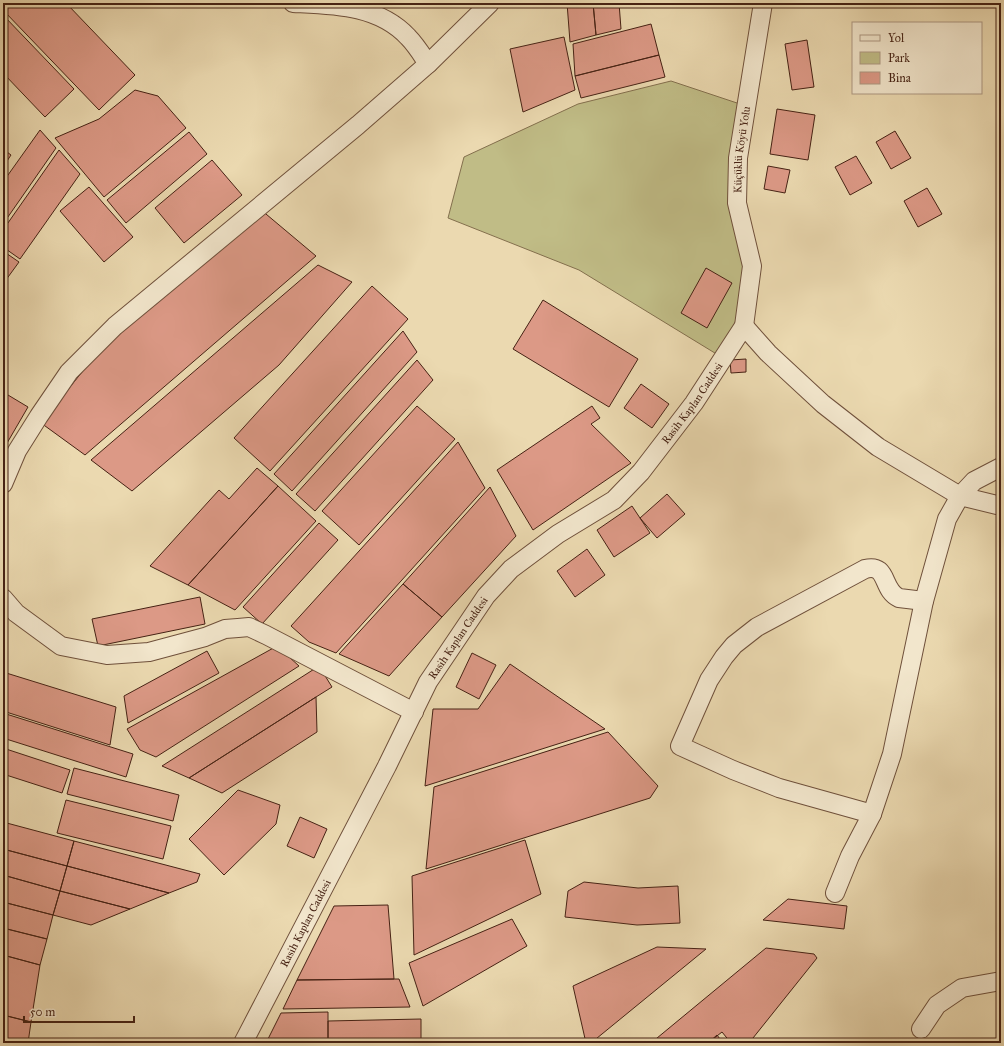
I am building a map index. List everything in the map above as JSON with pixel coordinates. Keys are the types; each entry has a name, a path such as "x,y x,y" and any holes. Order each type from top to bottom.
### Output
{"street":[{"path":"293,3 361,9 378,16 396,26 409,37 428,64"},
{"path":"3,484 17,451 69,372 115,326 269,199 428,64 490,3"},
{"name":"Küçüklü Köyü Yolu","path":"749,296 752,266 737,203 738,158 763,3"},
{"name":"Rasih Kaplan Caddesi","path":"243,1043 387,766 428,682 486,596 511,569 558,534 614,500 636,477 694,403 744,326 749,296"},
{"path":"744,326 768,353 823,404 878,447 960,496 1001,506"},
{"path":"836,892 850,856 872,814 892,754 924,601 947,520 960,496 974,481 1001,467"},
{"path":"872,814 773,785 733,770 680,746 703,693 716,668 734,645 757,628 865,569 870,568 879,570 883,574 889,591 895,597 924,601"},
{"path":"3,598 16,614 62,646 107,655 149,652 205,637 225,629 249,627 266,634 414,712"},
{"path":"921,1029 937,1005 962,988 1001,981"}],"green space":[{"path":"671,81 746,106 738,158 749,296 723,358 579,270 448,218 464,157 578,104"}],"building":[{"path":"3,3 66,3 135,75 99,110 3,10"},
{"path":"567,3 593,3 596,35 570,42"},
{"path":"593,3 619,3 621,29 596,35"},
{"path":"3,15 74,89 45,117 3,73"},
{"path":"651,24 659,55 575,76 573,44"},
{"path":"564,37 575,90 523,112 510,49"},
{"path":"807,40 814,87 792,90 785,44"},
{"path":"659,55 665,77 581,98 575,76"},
{"path":"135,90 158,96 186,128 104,197 55,138 99,119"},
{"path":"777,109 815,115 808,160 770,154"},
{"path":"40,130 56,148 3,224 3,182"},
{"path":"895,131 911,158 891,169 876,142"},
{"path":"189,132 207,154 126,223 107,200"},
{"path":"3,149 11,155 3,167"},
{"path":"59,150 80,174 20,259 3,247 3,230"},
{"path":"856,156 872,183 850,195 835,167"},
{"path":"212,160 242,195 184,243 155,208"},
{"path":"768,166 790,170 785,193 764,189"},
{"path":"89,187 133,237 104,262 60,211"},
{"path":"927,188 942,214 918,227 904,201"},
{"path":"260,209 316,256 85,455 41,423 111,336"},
{"path":"3,251 19,262 3,284"},
{"path":"318,265 352,282 279,365 132,491 91,460"},
{"path":"706,268 732,283 707,328 681,313"},
{"path":"372,286 408,319 270,471 234,438"},
{"path":"543,300 638,359 609,407 513,349"},
{"path":"403,331 417,352 292,491 274,474"},
{"path":"746,359 746,372 731,373 730,360"},
{"path":"417,360 433,380 315,511 296,494"},
{"path":"641,384 669,404 652,428 624,408"},
{"path":"3,392 28,407 3,450"},
{"path":"417,406 455,439 359,545 322,511"},
{"path":"592,406 600,418 591,424 631,463 533,530 497,470"},
{"path":"458,442 485,488 336,653 309,642 291,626"},
{"path":"257,468 278,486 188,585 150,566 219,490 229,499"},
{"path":"278,486 316,521 235,610 188,585"},
{"path":"490,487 516,536 442,617 403,584"},
{"path":"667,494 685,514 657,538 640,518"},
{"path":"632,506 650,533 614,557 597,530"},
{"path":"319,523 338,540 262,624 243,607"},
{"path":"587,549 605,575 575,597 557,571"},
{"path":"403,584 442,617 389,676 339,654"},
{"path":"200,597 205,624 98,646 92,619"},
{"path":"277,646 299,666 156,757 140,750 127,729"},
{"path":"207,651 219,673 128,723 124,696"},
{"path":"472,653 496,665 479,699 456,687"},
{"path":"510,664 605,729 425,786 433,709 478,709"},
{"path":"319,666 332,687 189,778 162,766"},
{"path":"3,672 116,707 110,745 3,711"},
{"path":"316,697 317,732 222,793 189,778"},
{"path":"3,713 133,754 126,777 3,738"},
{"path":"608,732 658,786 650,798 426,869 434,787"},
{"path":"3,748 70,770 62,793 3,774"},
{"path":"74,768 179,795 173,821 67,794"},
{"path":"238,790 280,805 276,824 224,875 189,839"},
{"path":"66,800 171,826 163,859 57,833"},
{"path":"300,817 327,829 314,858 287,846"},
{"path":"3,822 74,841 67,866 3,849"},
{"path":"525,840 541,894 414,955 412,876"},
{"path":"74,841 200,874 197,882 169,893 67,866"},
{"path":"3,849 67,866 60,891 3,875"},
{"path":"67,866 169,893 130,909 60,891"},
{"path":"3,875 60,891 53,915 3,902"},
{"path":"584,882 638,888 678,886 680,923 637,925 565,917 568,891"},
{"path":"60,891 130,909 91,925 53,915"},
{"path":"788,899 847,906 844,929 763,920"},
{"path":"3,902 53,915 47,939 3,928"},
{"path":"388,905 394,979 297,980 334,906"},
{"path":"512,919 527,946 423,1006 409,963"},
{"path":"3,928 47,939 40,965 3,955"},
{"path":"657,947 706,949 591,1043 586,1043 573,986"},
{"path":"766,948 814,954 817,958 749,1043 731,1043 722,1032 708,1043 651,1043"},
{"path":"3,955 40,965 31,1022 3,1015"},
{"path":"399,979 410,1007 283,1009 297,980"},
{"path":"328,1012 328,1043 266,1043 281,1013"},
{"path":"3,1015 31,1022 28,1043 3,1043"},
{"path":"421,1019 421,1043 328,1043 328,1021"},
{"path":"717,1035 723,1043 708,1043"}]}
